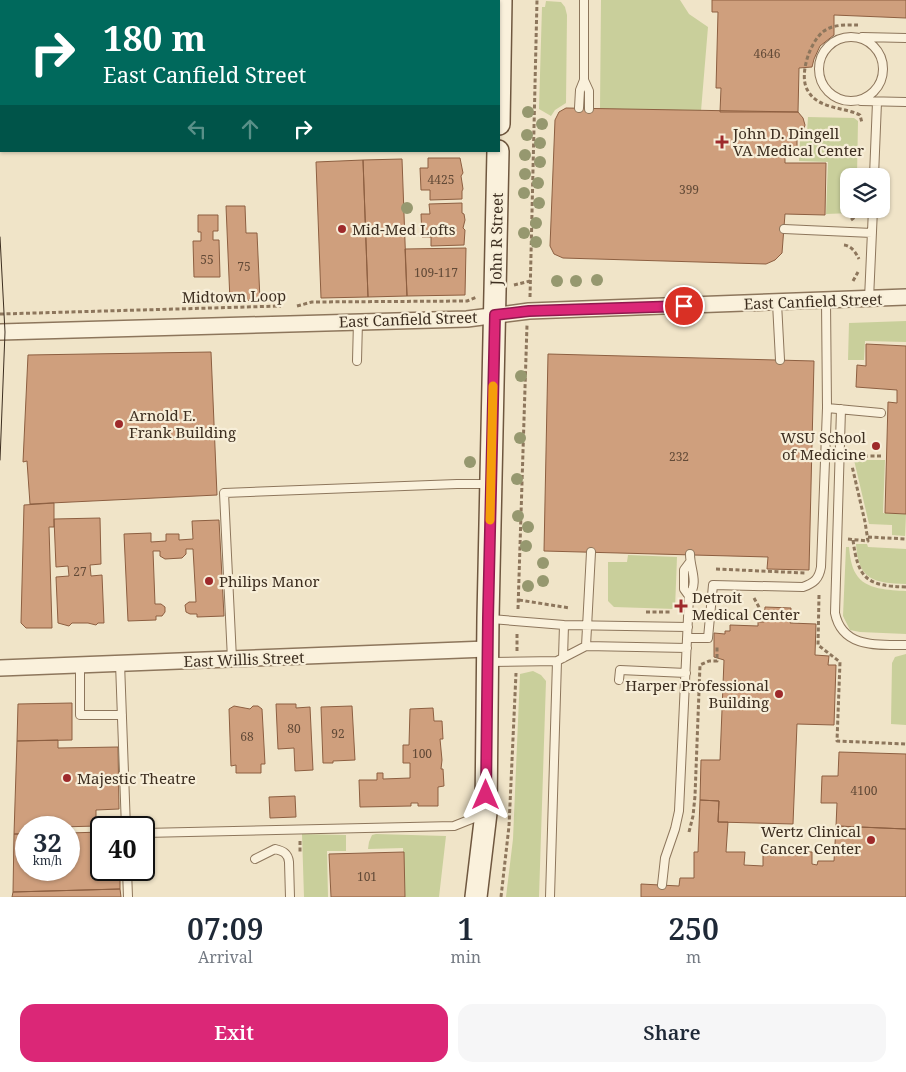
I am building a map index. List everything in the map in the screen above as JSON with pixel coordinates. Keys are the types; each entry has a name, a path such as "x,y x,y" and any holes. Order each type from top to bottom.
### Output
{"street":[{"path":"500,83 502,0"},
{"name":"John R Street","path":"476,897 486,813 487,656 498,152"},
{"name":"East Canfield Street","path":"0,332 467,319 529,311 906,298"},
{"name":"East Willis Street","path":"0,668 232,659 487,656"}],"lane":[{"path":"579,108 580,90 584,80 584,0"},
{"path":"849,101 860,100 869,96 882,81 884,71 879,51 872,44 853,36"},
{"path":"906,38 853,36 842,38 832,43 824,51 819,73 826,88 838,99 849,101 906,102"},
{"path":"584,80 589,90 589,109"},
{"path":"874,168 877,102"},
{"path":"869,299 873,218"},
{"path":"784,230 872,233"},
{"path":"688,638 708,638 713,585 803,587 814,583 819,576 821,567 827,408 826,301"},
{"path":"777,303 780,360"},
{"path":"357,362 358,321"},
{"path":"827,408 881,413"},
{"path":"841,409 835,613 837,622 850,638 879,645 905,645"},
{"path":"232,659 224,493 491,484"},
{"path":"586,646 591,552"},
{"path":"662,885 665,858 679,811 689,596 693,590 694,570 690,558"},
{"path":"488,618 564,625 688,627"},
{"path":"550,897 560,659 564,625"},
{"path":"487,656 516,661 560,659 586,646 687,648"},
{"path":"120,663 126,816"},
{"path":"80,665 80,715 122,715"},
{"path":"619,680 620,670 686,673"},
{"path":"155,833 454,826 486,813"},
{"path":"255,859 275,849 286,853 290,862 290,897"},
{"path":"127,881 128,897"}],"path":[{"path":"519,284 530,281 537,0"},
{"path":"862,130 860,115 851,111 832,108 814,98 807,91 804,76 806,62 814,44 824,31 840,25 865,25"},
{"path":"838,245 848,246 859,259 859,270 854,281"},
{"name":"Midtown Loop","path":"293,306 312,302 468,301"},
{"name":"Midtown Loop","path":"0,314 286,306"},
{"path":"501,897 509,826 516,675 527,334"},
{"path":"882,456 850,456 868,536 868,541 853,540 855,560 865,577 874,583 885,587 906,587"},
{"path":"868,536 906,539"},
{"path":"716,569 806,572"},
{"path":"819,595 818,645 840,662 836,741 906,744"},
{"path":"752,596 760,609 760,616"},
{"path":"519,600 570,608"}],"green space":[{"path":"601,0 680,0 689,14 708,27 701,111 600,109"},
{"path":"546,1 561,2 565,7 567,15 566,103 555,110 551,116 539,109 542,7 545,7"},
{"path":"808,117 854,118 858,121 857,168 840,168 840,213 826,214 828,162 799,161 800,140 807,132"},
{"path":"906,321 906,342 865,341 864,360 848,360 849,323"},
{"path":"854,460 885,460 883,513 906,514 905,536 892,535 892,525 869,524"},
{"path":"856,544 867,544 868,547 906,549 906,584 885,582 870,577 860,565"},
{"path":"846,547 849,547 854,571 865,583 878,588 906,591 906,634 850,630 843,616"},
{"path":"628,555 677,557 675,609 614,607 608,601 608,562 627,562"},
{"path":"906,654 906,725 891,724 892,663 895,657"},
{"path":"533,671 541,675 546,681 539,897 506,897 513,839 520,674"},
{"path":"302,834 346,835 346,851 327,851 328,897 304,897"},
{"path":"372,835 446,836 439,897 405,897 403,848 368,849"}],"building":[{"path":"712,0 906,0 906,18 834,15 834,35 820,46 812,67 799,68 798,112 720,112 721,88 716,88 718,12 712,12"},
{"path":"566,108 798,112 803,118 805,125 803,132 797,139 797,152 785,152 785,163 826,163 825,215 785,214 782,253 775,260 766,264 563,258 554,254 550,246 555,120 559,112"},
{"path":"428,158 460,158 463,173 461,176 462,199 430,200 430,190 421,190 420,168 428,168"},
{"path":"402,159 407,296 368,297 363,160"},
{"name":"Mid-Med Lofts","path":"363,160 368,297 321,298 316,162"},
{"path":"462,203 462,213 465,220 463,228 465,230 464,245 431,246 431,237 422,237 421,214 430,214 429,204"},
{"path":"226,206 245,206 246,233 257,233 260,300 230,301"},
{"path":"198,215 218,215 218,231 213,231 213,240 219,240 220,277 194,277 193,241 201,241 201,232 198,232"},
{"path":"466,248 465,295 407,296 405,249"},
{"path":"866,344 906,346 906,514 885,513 888,402 897,403 897,390 856,387 857,365 866,366"},
{"name":"Arnold E. Frank Building","path":"211,352 217,495 30,504 27,461 23,462 28,355"},
{"path":"548,354 814,361 809,570 767,569 768,557 544,551"},
{"path":"54,503 54,527 49,527 52,628 26,628 21,623 24,505"},
{"path":"100,518 101,564 90,565 91,576 102,575 104,623 96,625 72,623 69,626 58,623 56,577 69,576 68,566 56,567 54,519"},
{"name":"Philips Manor","path":"219,520 224,616 197,617 197,614 186,612 185,605 189,602 196,602 193,549 186,549 186,554 182,558 165,559 160,556 160,551 153,551 155,604 161,604 165,607 165,612 162,616 156,616 156,620 128,621 124,534 151,533 151,542 166,541 166,534 179,534 179,540 193,539 192,521"},
{"name":"Harper Professional Building","path":"765,607 791,608 790,623 816,624 815,655 829,656 828,665 836,665 834,725 797,724 793,824 718,822 719,801 700,800 701,760 720,760 724,660 714,657 714,633 725,634 725,631 730,631 730,625 758,626 758,622 764,622"},
{"path":"72,703 72,740 17,741 18,704"},
{"path":"276,704 296,704 296,708 310,707 313,770 295,771 294,748 278,749"},
{"path":"234,706 250,709 253,706 258,706 262,709 265,764 261,764 261,773 236,773 236,765 231,766 229,709"},
{"path":"352,706 355,760 323,763 321,707"},
{"path":"433,708 434,721 442,721 443,739 440,739 441,769 443,769 444,786 438,787 438,806 418,806 418,803 411,803 411,806 360,807 359,780 377,780 377,773 383,773 383,779 410,778 410,763 403,763 403,745 409,745 410,709"},
{"name":"Majestic Theatre","path":"58,740 58,748 118,747 119,809 96,810 96,816 90,816 90,826 80,826 80,816 15,816 14,834 17,741"},
{"path":"839,752 906,754 906,829 836,826 837,803 821,803 822,776 838,776"},
{"path":"295,796 296,817 270,818 269,797"},
{"name":"Wertz Clinical Cancer Center","path":"700,800 719,801 718,822 728,822 726,852 745,852 744,865 763,866 763,850 812,852 812,864 817,865 818,861 834,861 836,826 906,829 906,897 641,897 641,884 679,886 680,878 694,878 694,852 698,852"},
{"path":"90,832 90,881 120,881 120,889 13,892 14,834 15,881 80,881 80,833"},
{"path":"404,852 405,897 331,897 329,854"},
{"path":"120,889 121,897 12,897 13,892"}],"tram line":[{"path":"0,237 5,332 0,460"}],"slow traffic":[{"path":"490,520 493,386"}],"place":[{"name":"John D. Dingell VA Medical Center","path":"722,142"},
{"name":"Mid-Med Lofts","path":"342,229"},
{"name":"Arnold E. Frank Building","path":"119,424"},
{"name":"WSU School of Medicine","path":"876,446"},
{"name":"Philips Manor","path":"209,581"},
{"name":"Detroit Medical Center","path":"681,606"},
{"name":"Harper Professional Building","path":"779,694"},
{"name":"Majestic Theatre","path":"67,778"},
{"name":"Wertz Clinical Cancer Center","path":"871,840"}],"route":[{"path":"486,795 495,315 529,311 684,306"}]}
